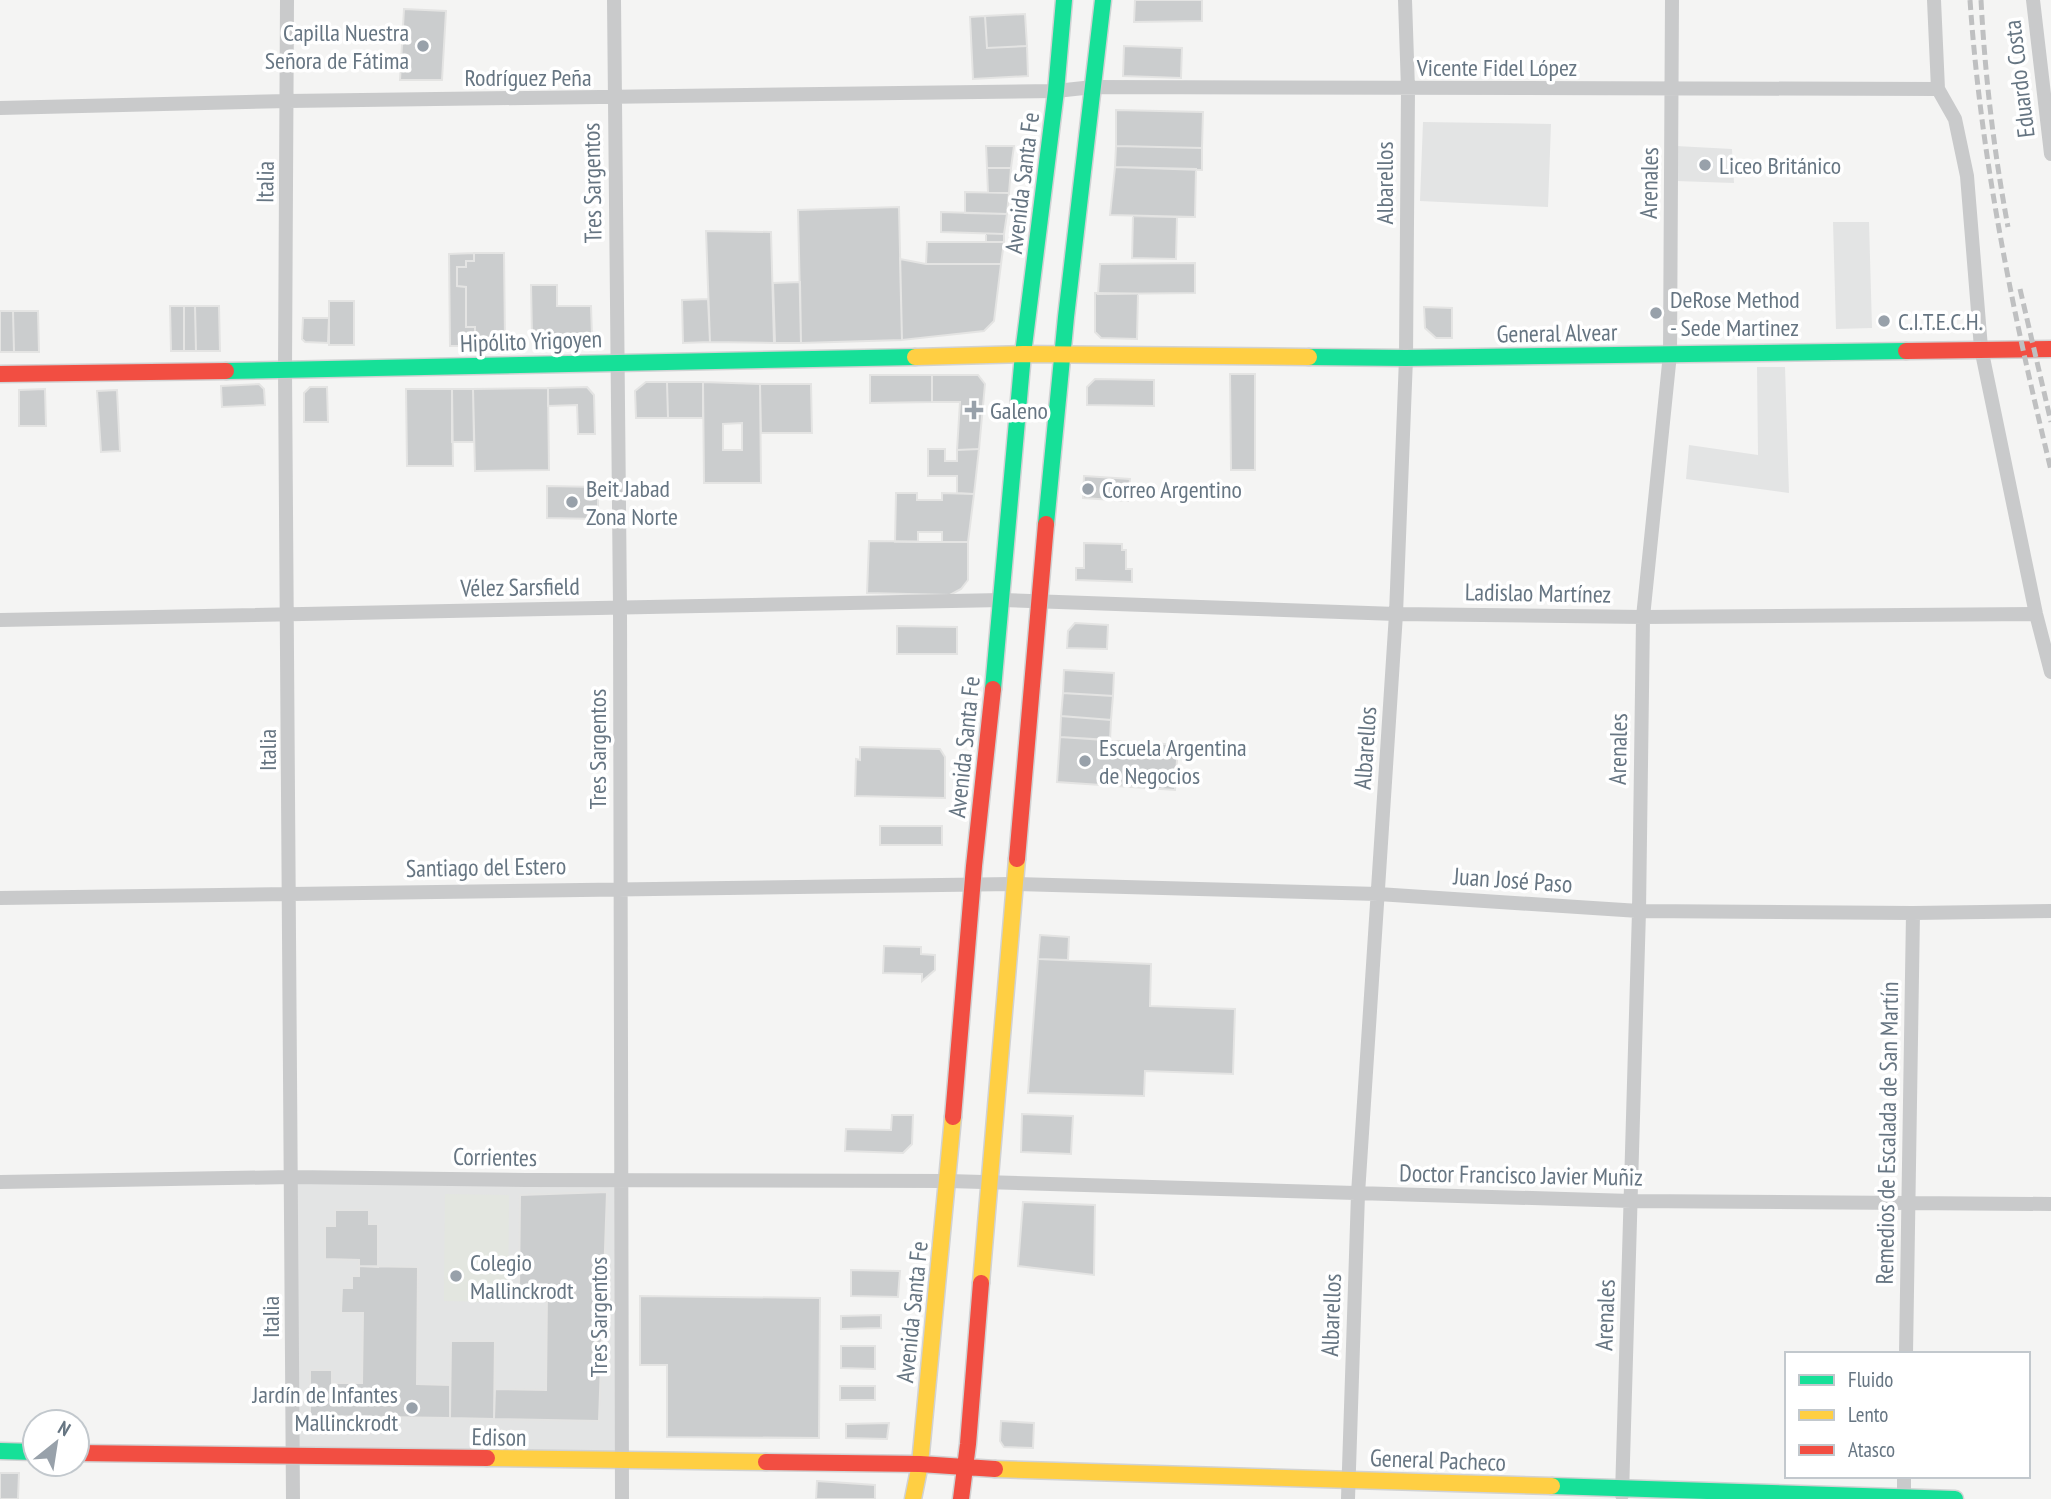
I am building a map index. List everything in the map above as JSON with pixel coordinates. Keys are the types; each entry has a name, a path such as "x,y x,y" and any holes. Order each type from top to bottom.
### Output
{"street":[{"name":"Italia","path":"288,0 285,371 293,1499"},
{"name":"Tres Sargentos","path":"614,0 620,607 622,1499"},
{"name":"Avenida Santa Fe","path":"913,1499 920,1464 948,1181 972,885 1002,600 1023,354 1056,91 1064,0"},
{"path":"961,1499 966,1468 1013,884 1047,507 1103,0"},
{"name":"Albarellos","path":"1348,1499 1358,1194 1396,614 1406,358 1408,89 1405,0"},
{"name":"Arenales","path":"1622,1494 1639,911 1643,617 1670,354 1672,0"},
{"path":"1934,0 1938,89 1955,119 1967,176 1981,348 2036,614 2051,672"},
{"name":"Eduardo Costa","path":"2033,0 2047,101 2051,153"},
{"name":"Vicente Fidel López","path":"1056,91 1093,87 1938,89"},
{"name":"Rodríguez Peña","path":"0,108 288,101 614,99 1056,91"},
{"name":"General Alvear","path":"1063,355 1406,358 2051,349"},
{"name":"Hipólito Yrigoyen","path":"0,374 1063,355"},
{"name":"Ladislao Martínez","path":"1040,601 1396,614 1643,617 2036,614"},
{"name":"Vélez Sarsfield","path":"0,620 1040,601"},
{"name":"Juan José Paso","path":"972,885 1378,894 1639,911 2051,911"},
{"name":"Santiago del Estero","path":"0,898 972,885"},
{"name":"Remedios de Escalada de San Martín","path":"1906,1352 1913,913"},
{"name":"Corrientes","path":"0,1182 292,1177 990,1182"},
{"name":"Doctor Francisco Javier Muñiz","path":"990,1182 1631,1201 2051,1204"},
{"path":"0,1451 21,1452"},
{"name":"Edison","path":"91,1452 920,1464"},
{"name":"General Pacheco","path":"920,1464 966,1468 1349,1480 1622,1494 1955,1499"},
{"path":"1904,1478 1904,1498"}],"shaded area":[{"path":"1423,122 1551,124 1548,207 1420,201"},
{"name":"Liceo Británico","path":"1676,146 1732,149 1734,183 1676,181"},
{"path":"1833,222 1869,222 1872,328 1836,329"},
{"path":"1757,367 1785,367 1789,493 1686,479 1689,445 1758,455"},
{"name":"Colegio Mallinckrodt","path":"292,1177 620,1179 622,1462 293,1457"},
{"path":"445,1194 509,1195 508,1302 444,1301"}],"building":[{"path":"1135,0 1202,0 1202,21 1134,22"},
{"name":"Capilla Nuestra Señora de Fátima","path":"404,9 446,11 442,80 400,80"},
{"path":"1025,14 1027,46 987,48 985,16"},
{"path":"985,16 987,48 1027,46 1028,76 973,79 970,17"},
{"path":"1124,46 1182,48 1181,78 1123,76"},
{"path":"1116,110 1203,112 1202,148 1116,146"},
{"path":"986,146 1014,146 1011,168 987,168"},
{"path":"1116,146 1202,148 1202,170 1115,167"},
{"path":"1115,167 1196,169 1195,217 1110,215"},
{"path":"987,168 1011,168 1009,193 988,193"},
{"path":"965,192 1009,193 1007,214 965,213"},
{"path":"899,207 902,340 801,343 798,210"},
{"path":"941,212 1007,214 1004,234 941,232"},
{"path":"1133,216 1177,217 1176,259 1132,258"},
{"path":"706,231 771,232 774,343 710,342"},
{"path":"986,234 1004,234 1004,242 986,242"},
{"path":"927,242 1004,242 1001,264 926,264"},
{"path":"474,253 474,261 466,261 466,267 457,267 457,286 466,287 466,327 475,327 475,339 492,339 492,346 450,346 449,254"},
{"path":"474,253 504,253 505,339 475,339 475,327 466,327 466,287 457,286 457,267 466,267 466,261 474,261"},
{"path":"900,259 926,264 1001,264 994,321 984,331 902,340"},
{"path":"1195,263 1195,293 1098,294 1100,264"},
{"path":"800,282 801,343 775,343 773,283"},
{"path":"531,285 557,285 557,306 591,306 592,336 532,336"},
{"path":"1095,293 1138,294 1137,339 1101,338 1095,332"},
{"path":"708,299 710,342 683,343 682,300"},
{"path":"329,301 354,301 354,345 329,345"},
{"path":"170,306 184,306 184,351 171,351"},
{"path":"184,306 195,306 196,351 184,351"},
{"path":"195,306 219,306 220,351 196,351"},
{"path":"1424,307 1452,308 1452,338 1436,338 1425,328"},
{"path":"0,311 13,311 14,352 0,352"},
{"path":"13,311 38,311 39,352 14,352"},
{"path":"303,318 329,318 328,343 305,342 302,339"},
{"path":"1230,374 1255,374 1255,470 1231,470"},
{"path":"870,375 932,375 932,402 870,403"},
{"path":"932,375 978,375 985,384 979,449 957,450 960,402 932,402"},
{"path":"1095,379 1154,380 1154,406 1087,405 1087,387"},
{"path":"646,382 667,382 668,418 636,418 635,391"},
{"path":"667,382 703,382 703,418 668,418"},
{"path":"703,382 760,384 761,483 704,483","holes":["742,423 742,450 723,450 723,424"]},
{"path":"259,384 264,389 265,405 222,407 221,386"},
{"path":"760,384 811,384 812,433 761,433"},
{"path":"310,387 327,387 328,422 304,422 304,393"},
{"path":"587,387 594,395 595,434 578,434 577,405 548,406 548,388"},
{"path":"548,388 549,470 475,471 473,389"},
{"path":"45,389 46,426 19,426 19,390"},
{"path":"406,389 452,389 453,466 407,466"},
{"path":"452,389 473,389 474,442 452,442"},
{"path":"117,390 120,451 101,452 97,391"},
{"path":"928,449 945,449 945,461 957,461 957,450 979,449 974,494 957,493 957,476 928,476"},
{"path":"1084,476 1130,479 1128,501 1083,498"},
{"name":"Beit Jabad Zona Norte","path":"547,486 598,487 598,519 547,518"},
{"path":"896,493 917,493 917,500 942,500 942,493 974,494 968,542 942,542 942,532 918,532 918,542 895,542"},
{"path":"869,541 968,542 968,580 961,589 950,595 867,593"},
{"path":"1084,543 1122,544 1122,550 1126,550 1126,569 1132,569 1132,582 1076,580 1076,568 1084,568"},
{"path":"1075,623 1108,625 1107,649 1067,648 1068,631"},
{"path":"897,626 957,627 957,654 897,654"},
{"path":"1064,670 1114,673 1113,696 1063,693"},
{"path":"1063,693 1113,696 1111,720 1061,716"},
{"path":"1061,716 1111,720 1110,740 1060,737"},
{"path":"1060,737 1178,745 1175,790 1057,782"},
{"path":"860,747 940,749 945,757 945,798 855,796 856,759 860,760"},
{"path":"880,826 942,826 942,845 880,845"},
{"path":"1040,935 1069,937 1068,960 1038,959"},
{"path":"884,946 921,947 921,954 935,955 935,970 922,981 922,974 883,973"},
{"path":"1038,959 1151,964 1150,1006 1235,1009 1233,1074 1145,1071 1144,1096 1028,1093"},
{"path":"1022,1114 1073,1116 1071,1154 1021,1152"},
{"path":"892,1115 913,1115 912,1144 903,1153 845,1151 846,1129 891,1130"},
{"path":"607,1192 599,1421 494,1419 495,1389 546,1390 547,1292 519,1292 520,1195"},
{"path":"1023,1202 1095,1205 1094,1275 1018,1266"},
{"path":"335,1210 369,1210 369,1224 378,1224 378,1267 359,1266 359,1260 325,1259 325,1226 335,1226"},
{"path":"359,1266 418,1267 417,1384 450,1385 450,1418 310,1416 310,1370 332,1370 332,1383 362,1383 363,1313 341,1313 342,1288 352,1288 352,1276 359,1276"},
{"path":"851,1270 900,1271 898,1297 851,1296"},
{"path":"640,1296 820,1298 819,1438 667,1437 667,1365 640,1365"},
{"path":"881,1315 881,1328 841,1329 841,1316"},
{"path":"451,1341 495,1341 494,1419 450,1418"},
{"path":"841,1346 875,1346 875,1369 841,1368"},
{"path":"840,1386 875,1386 875,1400 840,1400"},
{"path":"1001,1421 1034,1423 1033,1448 1004,1447 1000,1441"},
{"path":"889,1423 887,1439 846,1438 846,1424"},
{"path":"0,1473 19,1473 18,1499 0,1499"},
{"path":"817,1481 875,1485 875,1499 816,1499"}],"railway":[{"path":"1970,0 1990,178 2024,353 2051,470"},
{"path":"1981,0 1991,114 2008,227"},
{"path":"2020,289 2051,422"}],"traffic: fast":[{"path":"993,689 1023,354 1056,91 1064,0"},
{"path":"1046,524 1066,317 1103,0"},
{"path":"1309,357 1906,351"},
{"path":"226,371 915,357"},
{"path":"0,1451 21,1452"},
{"path":"1552,1486 1955,1499"}],"traffic: slow":[{"path":"915,357 1023,354 1309,357"},
{"path":"981,1283 1017,859"},
{"path":"913,1499 920,1464 953,1117"},
{"path":"487,1458 766,1462"},
{"path":"995,1469 1552,1486"}],"traffic: jam":[{"path":"1906,351 2051,349"},
{"path":"0,374 226,371"},
{"path":"1017,859 1046,524"},
{"path":"953,1117 974,866 993,689"},
{"path":"961,1499 981,1283"},
{"path":"91,1453 487,1458"},
{"path":"766,1462 920,1464 995,1469"}],"place":[{"name":"Capilla Nuestra Señora de Fátima","path":"423,46"},
{"name":"Liceo Británico","path":"1705,165"},
{"name":"DeRose Method - Sede Martinez","path":"1656,313"},
{"name":"C.I.T.E.C.H.","path":"1884,321"},
{"name":"Galeno","path":"974,410"},
{"name":"Correo Argentino","path":"1088,489"},
{"name":"Beit Jabad Zona Norte","path":"572,502"},
{"name":"Escuela Argentina de Negocios","path":"1085,761"},
{"name":"Colegio Mallinckrodt","path":"456,1276"},
{"name":"Jardín de Infantes Mallinckrodt","path":"412,1408"}]}
